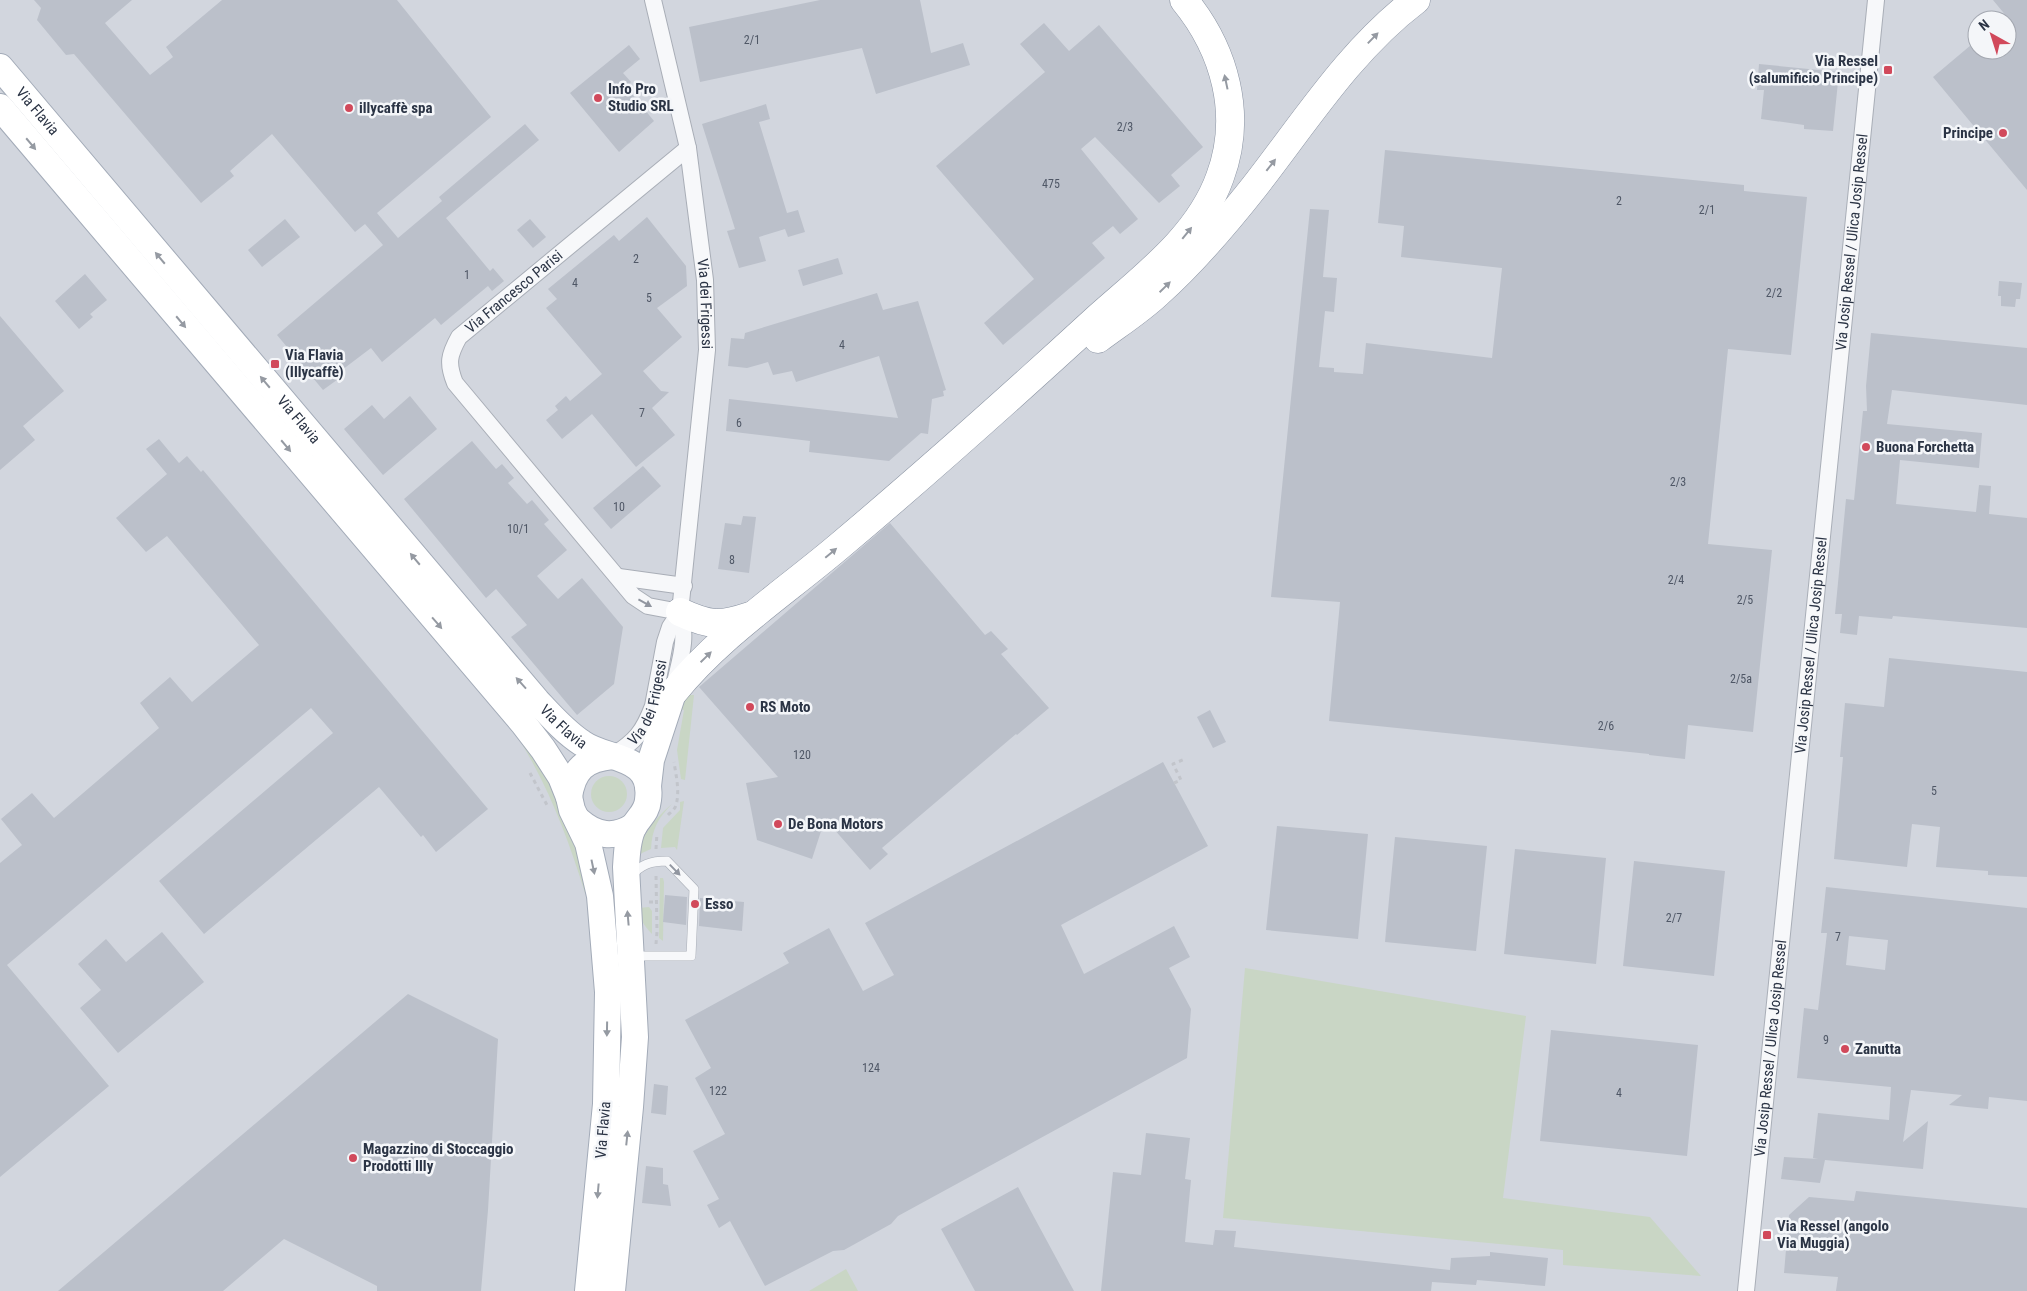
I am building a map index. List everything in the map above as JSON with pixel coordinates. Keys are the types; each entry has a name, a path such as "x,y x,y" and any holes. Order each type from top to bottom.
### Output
{"highway":[{"path":"673,693 707,655 1120,310 1148,274 1183,239 1199,218 1212,197 1225,163 1231,122 1226,78 1218,54 1207,32 1184,0"},
{"path":"1120,310 1157,294 1189,264 1254,187 1345,70 1399,12 1416,0"},
{"path":"682,599 695,619 726,624 757,613"}],"main road":[{"name":"Via Flavia","path":"0,68 524,686 562,726 583,744 598,752 620,757 635,765 641,771 648,786 647,808 642,818 634,826 628,843 626,884 635,1037 612,1291"},
{"name":"Via Flavia","path":"0,107 523,723 560,777 569,797 572,810 588,843 600,896 608,992 606,1104 588,1291"},
{"path":"648,786 651,760 673,693"},
{"name":"Via Flavia","path":"569,797 574,778 585,764 596,758 612,756"},
{"path":"578,821 592,831 608,835 617,834 634,826"}],"street":[{"name":"Via dei Frigessi","path":"653,0 688,148 705,280 707,350 682,599 684,641 673,693"},
{"name":"Via Josip Ressel / Ulica Josip Ressel","path":"1746,1291 1876,0"},
{"name":"Via Francesco Parisi","path":"682,599 648,606 633,596 619,577 454,383 450,370 450,352 459,337 688,148"},
{"path":"619,577 682,599"},
{"name":"Via dei Frigessi","path":"612,756 635,740 642,732 648,719 653,706 665,642 682,599"}],"lane":[{"path":"626,884 642,865 653,861 667,861 694,890 691,956 631,956"}],"path":[{"path":"1174,783 1181,780 1173,764 1185,759"},
{"path":"526,766 552,816"},
{"path":"676,803 677,780"},
{"path":"656,879 657,932"}],"shaded area":[{"path":"0,0 2027,0 2027,1291 0,1291"}],"green space":[{"path":"680,695 694,695 685,780 681,779 677,750 684,710 676,708"},
{"path":"520,734 556,793 558,809 577,843 589,893 585,893 572,852 556,812 538,773 517,736"},
{"path":"609,776 616,777 622,781 626,787 626,801 622,807 616,811 609,812 602,811 596,807 592,801 591,794 592,787 596,781 602,777"},
{"path":"684,801 677,850 675,847 661,848 663,828 680,810 680,802"},
{"path":"672,804 657,824 651,849 642,853 634,861 640,844 648,830"},
{"path":"660,878 663,878 664,882 663,941 659,938"},
{"path":"649,907 652,911 652,934 643,922 638,908"},
{"path":"1245,968 1526,1016 1503,1198 1650,1217 1701,1276 1563,1265 1563,1250 1223,1218"},
{"path":"846,1269 858,1291 809,1291"}],"building":[{"name":"illycaffè spa","path":"34,0 132,0 105,23 150,75 173,57 166,47 222,0 397,0 491,117 377,213 398,238 442,201 439,197 525,124 539,140 446,218 490,271 493,268 504,281 492,291 488,286 441,325 435,318 382,362 371,348 338,373 341,377 323,390 277,335 383,245 365,224 355,232 272,134 230,171 234,176 201,203 74,54 66,55 37,20 41,8"},
{"path":"820,0 920,0 931,53 963,43 970,65 876,94 862,48 700,82 689,27"},
{"name":"Principe","path":"1993,0 2027,0 2027,190 1933,77 1967,48 1967,60 2017,60 2017,10 2001,10"},
{"path":"1044,23 1069,51 1099,25 1203,147 1171,175 1180,186 1159,203 1095,137 1081,149 1138,219 1120,234 1113,226 1092,243 1105,258 1003,345 984,323 1034,279 936,166 1045,72 1020,44"},
{"name":"Info Pro Studio SRL","path":"629,45 640,59 623,73 631,82 626,87 654,121 619,152 570,93"},
{"path":"1759,64 1839,72 1833,131 1804,129 1804,125 1761,119 1764,90 1757,90"},
{"path":"766,104 770,119 759,122 787,213 798,210 805,232 788,237 785,229 759,237 766,261 739,268 727,231 735,229 702,124"},
{"path":"1385,150 1744,185 1744,191 1807,197 1791,355 1728,349 1708,544 1772,550 1753,732 1688,725 1685,759 1329,721 1340,602 1271,597 1310,209 1329,210 1323,277 1337,278 1334,312 1325,311 1319,367 1334,368 1334,372 1363,374 1366,343 1492,358 1502,268 1401,257 1404,226 1378,223"},
{"path":"647,217 686,266 687,286 657,308 682,337 643,371 661,391 669,392 652,408 675,435 636,467 592,414 562,439 546,420 558,410 555,406 566,396 570,401 602,374 546,308 557,299 548,289 614,235 619,241"},
{"path":"285,219 300,237 262,267 248,250"},
{"path":"530,219 546,237 533,248 517,230"},
{"path":"838,258 843,274 803,286 798,270"},
{"path":"85,274 107,300 90,314 93,317 79,329 55,301"},
{"path":"1999,281 2022,283 2020,299 2016,299 2015,307 2001,306 2001,296 1998,296"},
{"path":"877,293 883,310 918,301 946,390 943,391 944,396 932,399 928,434 921,433 889,461 809,452 810,441 726,431 729,399 898,418 879,356 796,382 792,371 773,375 768,362 747,368 728,366 731,338 744,339 745,333"},
{"path":"0,316 64,391 23,426 35,440 0,470"},
{"path":"1871,333 2027,348 2027,405 1892,390 1887,424 1982,433 1979,468 1900,460 1896,504 1976,512 1979,485 1991,486 1989,514 2027,518 2027,628 1893,616 1892,619 1859,616 1857,635 1840,633 1842,614 1835,614 1846,499 1854,500 1863,411 1867,411 1866,386"},
{"path":"410,396 437,429 383,475 344,429 372,405 384,419"},
{"path":"159,439 179,463 187,456 201,472 203,470 488,809 436,852 379,787 204,934 159,881 333,733 311,708 7,965 109,1086 0,1177 0,863 22,845 1,819 32,793 54,818 159,728 140,703 170,677 192,702 259,645 167,536 146,552 116,518 167,474 146,449"},
{"path":"472,441 496,469 502,464 514,478 508,483 527,504 532,500 549,520 544,524 567,550 537,576 558,599 582,578 623,627 614,684 577,715 511,637 527,625 496,589 486,598 404,499"},
{"path":"643,466 661,486 611,529 593,508"},
{"path":"743,516 756,517 749,573 718,569 725,523 741,525"},
{"path":"890,523 985,635 991,631 1008,649 1001,654 1049,708 882,848 888,854 870,870 825,819 812,859 757,840 746,783 778,777 699,687"},
{"path":"1889,658 2027,672 2027,877 1988,875 1988,871 1936,867 1940,827 1912,824 1907,867 1834,859 1843,757 1840,757 1845,703 1884,707"},
{"path":"1210,710 1226,742 1213,748 1197,717"},
{"path":"1163,762 1208,846 1061,925 1084,974 1174,926 1190,957 1169,968 1191,1009 1187,1058 898,1216 891,1224 844,1250 833,1251 765,1286 730,1221 719,1228 707,1205 719,1199 693,1151 725,1134 695,1078 711,1068 685,1020 789,963 783,953 829,928 863,991 894,975 865,923"},
{"path":"1277,826 1368,834 1358,939 1266,930"},
{"path":"1395,837 1487,846 1476,951 1385,942"},
{"path":"1515,849 1606,858 1596,964 1504,954"},
{"path":"1634,861 1725,871 1714,976 1623,966"},
{"path":"1826,887 2027,908 2027,1101 1989,1097 1988,1109 1949,1105 1962,1095 1911,1090 1903,1142 1928,1121 1923,1169 1825,1160 1820,1183 1781,1179 1784,1157 1818,1159 1813,1158 1818,1113 1889,1120 1891,1087 1797,1078 1804,1008 1818,1010 1827,933 1821,933","holes":["1849,936 1888,940 1885,970 1846,965"]},
{"path":"665,895 687,897 686,925 663,922"},
{"path":"700,898 744,902 742,931 699,926"},
{"path":"162,932 204,982 118,1053 80,1008 101,990 78,964 106,939 126,962"},
{"name":"Magazzino di Stoccaggio Prodotti Illy","path":"408,994 498,1039 488,1210 481,1291 377,1291 377,1286 284,1239 223,1291 58,1291"},
{"path":"1551,1030 1698,1045 1687,1156 1540,1141"},
{"path":"654,1084 668,1086 666,1115 651,1113"},
{"path":"1146,1133 1190,1138 1185,1179 1191,1180 1185,1242 1213,1245 1215,1230 1236,1231 1234,1247 1450,1270 1451,1258 1490,1256 1490,1252 1548,1258 1545,1286 1477,1280 1476,1285 1432,1282 1431,1291 1101,1291 1113,1172 1141,1175"},
{"path":"646,1166 663,1168 663,1184 668,1185 671,1206 642,1203"},
{"path":"1018,1187 1074,1291 975,1291 941,1229"},
{"path":"1856,1191 2027,1208 2027,1291 1836,1291 1838,1277 1784,1273 1789,1215 1809,1197 1854,1201"}],"place":[{"name":"Via Ressel (salumificio Principe)","path":"1888,70"},
{"name":"Info Pro Studio SRL","path":"598,98"},
{"name":"illycaffè spa","path":"349,108"},
{"name":"Principe","path":"2003,133"},
{"name":"Via Flavia (Illycaffè)","path":"275,364"},
{"name":"Buona Forchetta","path":"1866,447"},
{"name":"RS Moto","path":"750,707"},
{"name":"De Bona Motors","path":"778,824"},
{"name":"Esso","path":"695,904"},
{"name":"Zanutta","path":"1845,1049"},
{"name":"Magazzino di Stoccaggio Prodotti Illy","path":"353,1158"},
{"name":"Via Ressel (angolo Via Muggia)","path":"1767,1235"}]}
